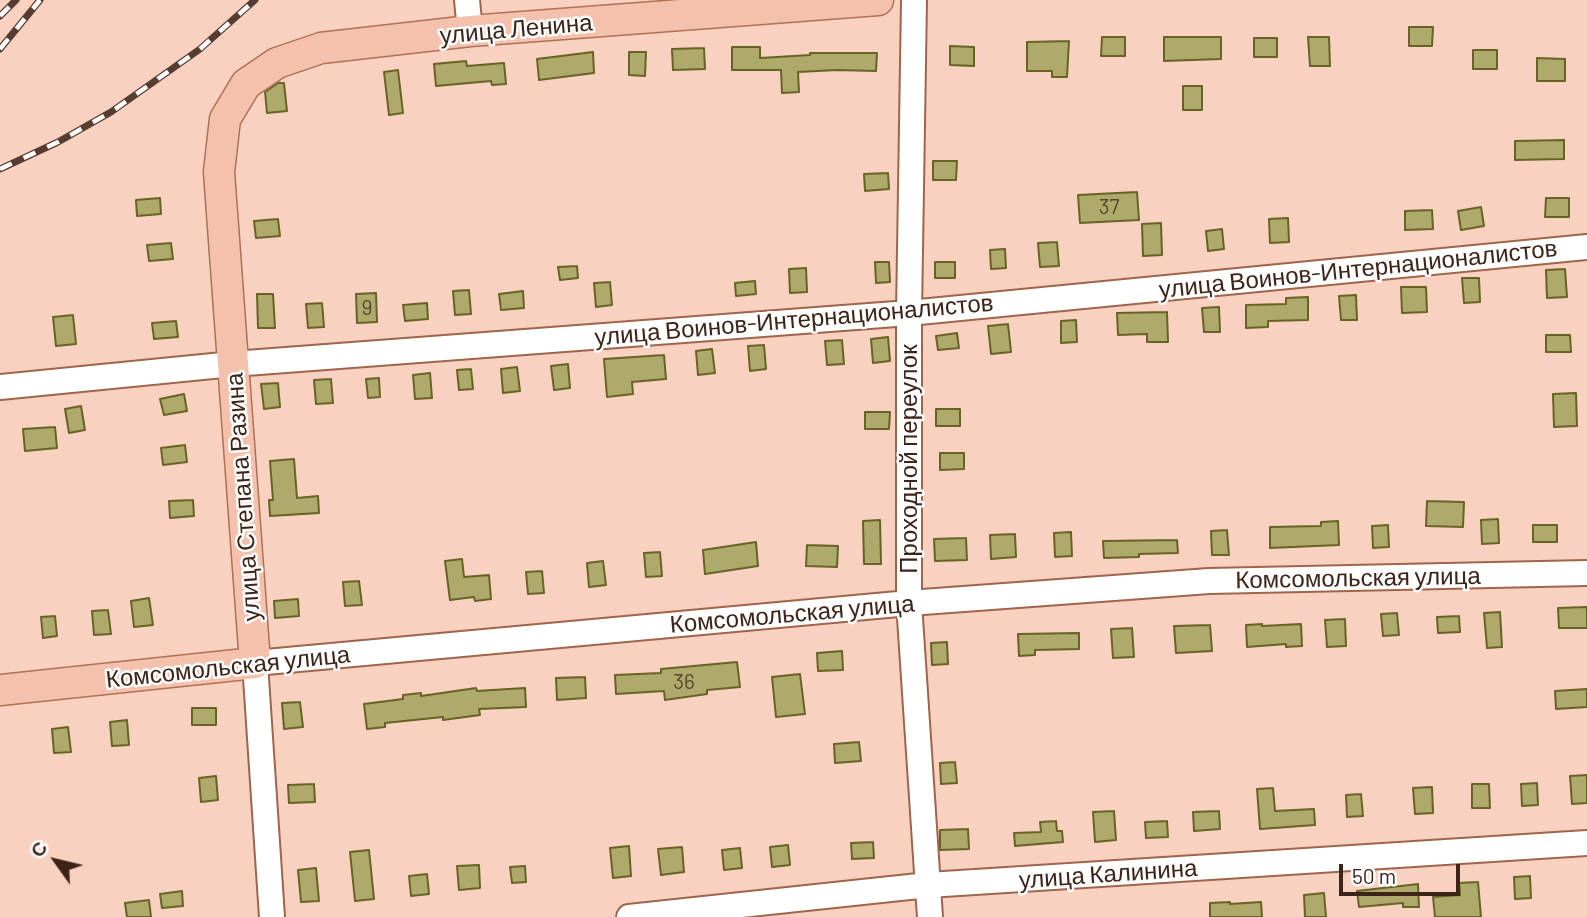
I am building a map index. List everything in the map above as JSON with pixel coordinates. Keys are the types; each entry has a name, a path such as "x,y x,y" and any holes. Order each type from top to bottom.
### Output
{"main road":[{"name":"улица Ленина","path":"225,119 246,84 277,63 321,48 470,32 878,0"},
{"name":"улица Степана Разина","path":"225,119 219,172 255,663"},
{"name":"Комсомольская улица","path":"0,690 255,663"}],"street":[{"path":"467,0 470,32"},
{"name":"Проходной переулок","path":"914,0 909,313 909,603 930,917"},
{"name":"улица Воинов-Интернационалистов","path":"0,387 233,364 909,313 1587,247"},
{"name":"Комсомольская улица","path":"255,663 909,603 1209,581 1587,573"},
{"name":"улица Степана Разина","path":"255,663 272,917"},
{"name":"улица Калинина","path":"629,917 928,885 1587,842"}],"building":[{"path":"1409,27 1433,27 1432,46 1409,46"},
{"path":"1102,37 1125,37 1125,56 1101,56"},
{"path":"1164,37 1221,37 1221,59 1164,61"},
{"path":"1308,37 1329,37 1330,66 1310,66"},
{"path":"1254,38 1277,38 1277,57 1254,57"},
{"path":"1069,41 1067,77 1052,77 1052,71 1027,71 1027,42"},
{"path":"950,46 974,47 974,66 950,65"},
{"path":"732,47 760,47 760,58 810,53 877,53 876,71 798,72 799,92 782,93 781,70 732,70"},
{"path":"704,48 705,69 673,70 672,49"},
{"path":"1473,50 1497,50 1497,69 1473,69"},
{"path":"593,52 594,73 539,80 537,59"},
{"path":"629,52 646,52 645,76 629,75"},
{"path":"1537,58 1565,59 1565,81 1537,81"},
{"path":"466,61 467,66 504,63 506,84 492,85 491,81 436,86 434,64"},
{"path":"398,70 403,113 389,115 384,72"},
{"path":"278,83 284,83 287,111 267,113 265,92"},
{"path":"1183,86 1202,86 1202,110 1183,110"},
{"path":"1564,140 1564,159 1515,160 1515,141"},
{"path":"933,161 957,161 956,180 933,180"},
{"path":"888,173 889,189 865,191 864,174"},
{"path":"1137,192 1139,220 1080,223 1078,195"},
{"path":"160,198 161,214 137,216 136,200"},
{"path":"1546,198 1569,198 1569,217 1545,217"},
{"path":"1481,207 1484,226 1461,230 1458,211"},
{"path":"1432,210 1433,229 1405,230 1405,211"},
{"path":"1288,218 1289,242 1270,243 1269,219"},
{"path":"278,219 280,236 256,238 254,221"},
{"path":"1161,223 1162,255 1143,256 1142,224"},
{"path":"1222,229 1224,249 1208,251 1206,231"},
{"path":"1057,242 1059,266 1040,267 1038,243"},
{"path":"171,243 173,259 149,261 147,245"},
{"path":"1005,249 1006,268 991,269 990,250"},
{"path":"875,262 889,262 890,282 876,283"},
{"path":"935,262 955,262 955,278 935,278"},
{"path":"577,266 578,278 560,280 558,267"},
{"path":"806,268 807,292 790,293 789,269"},
{"path":"1565,269 1567,297 1547,298 1546,270"},
{"path":"1462,278 1479,278 1480,302 1464,303"},
{"path":"755,281 756,294 736,296 735,283"},
{"path":"610,282 612,305 596,307 594,283"},
{"path":"1401,287 1426,287 1427,312 1402,313"},
{"path":"469,290 471,314 455,315 453,291"},
{"path":"523,291 524,308 501,310 499,294"},
{"path":"376,293 377,322 357,323 356,294"},
{"path":"257,294 273,294 275,328 258,328"},
{"path":"1356,295 1357,320 1341,320 1339,296"},
{"path":"1308,297 1308,320 1268,321 1268,327 1246,328 1246,305 1286,304 1286,298"},
{"path":"322,303 324,327 308,328 306,304"},
{"path":"427,303 428,319 405,321 403,305"},
{"path":"1219,307 1220,332 1204,332 1202,308"},
{"path":"1167,312 1168,342 1147,342 1147,334 1118,335 1117,313"},
{"path":"73,315 76,344 56,346 53,317"},
{"path":"1076,320 1077,342 1061,343 1061,321"},
{"path":"176,321 178,337 154,339 152,323"},
{"path":"1008,324 1011,352 991,354 988,326"},
{"path":"957,333 959,348 938,350 936,336"},
{"path":"1546,335 1570,335 1571,352 1546,352"},
{"path":"888,337 890,361 873,363 871,339"},
{"path":"842,340 844,364 827,365 825,341"},
{"path":"764,345 766,369 750,371 748,346"},
{"path":"712,349 715,373 698,375 696,351"},
{"path":"664,355 666,379 632,382 633,394 607,397 604,359"},
{"path":"568,364 570,388 554,390 551,366"},
{"path":"517,367 520,391 503,393 501,369"},
{"path":"471,369 473,389 459,390 457,370"},
{"path":"430,373 432,398 415,399 413,375"},
{"path":"379,378 380,397 368,398 366,379"},
{"path":"331,379 333,403 316,404 314,380"},
{"path":"278,383 280,407 264,409 261,384"},
{"path":"1576,393 1577,426 1554,427 1553,394"},
{"path":"184,394 187,411 164,415 160,399"},
{"path":"81,406 85,430 69,433 65,409"},
{"path":"936,409 960,409 960,426 936,426"},
{"path":"865,412 890,412 889,429 865,429"},
{"path":"55,427 57,448 25,451 23,429"},
{"path":"185,445 187,462 163,465 161,448"},
{"path":"940,453 964,453 964,469 940,470"},
{"path":"294,459 297,498 318,496 319,513 270,516 269,500 273,500 270,461"},
{"path":"193,500 194,516 170,518 169,501"},
{"path":"1427,501 1464,502 1463,527 1426,526"},
{"path":"1498,519 1499,543 1482,544 1481,520"},
{"path":"880,520 881,564 864,564 863,521"},
{"path":"1338,521 1339,545 1270,548 1270,527 1321,526 1321,522"},
{"path":"1388,525 1389,547 1373,548 1372,526"},
{"path":"1533,525 1557,525 1557,542 1533,542"},
{"path":"1227,530 1229,555 1212,555 1211,531"},
{"path":"1071,532 1072,556 1055,557 1054,533"},
{"path":"1015,534 1016,557 991,559 990,535"},
{"path":"966,538 967,560 935,561 934,539"},
{"path":"1177,540 1178,553 1104,558 1103,541"},
{"path":"756,542 758,566 705,574 703,550"},
{"path":"807,545 838,546 837,567 806,566"},
{"path":"660,552 662,576 646,577 644,553"},
{"path":"462,559 464,577 489,575 491,599 475,601 474,597 450,600 445,561"},
{"path":"603,561 606,585 589,587 587,563"},
{"path":"542,571 544,593 528,594 526,572"},
{"path":"359,581 362,605 345,606 343,582"},
{"path":"149,598 153,625 134,627 131,601"},
{"path":"298,599 299,616 275,618 274,601"},
{"path":"1587,607 1587,628 1559,628 1558,608"},
{"path":"108,610 111,634 94,635 92,611"},
{"path":"1500,612 1502,647 1487,648 1484,613"},
{"path":"1397,613 1399,635 1383,636 1381,614"},
{"path":"55,616 57,636 43,638 41,617"},
{"path":"1459,616 1460,632 1438,633 1437,617"},
{"path":"1345,619 1346,646 1327,647 1325,620"},
{"path":"1301,624 1302,646 1286,647 1286,644 1247,647 1246,625"},
{"path":"1210,625 1212,651 1176,653 1174,626"},
{"path":"1132,628 1134,657 1113,658 1111,629"},
{"path":"1079,633 1079,649 1035,650 1035,655 1019,656 1018,634"},
{"path":"947,642 948,664 932,665 931,643"},
{"path":"842,651 843,670 818,671 817,653"},
{"path":"737,662 740,687 707,690 707,694 665,700 664,691 616,694 615,675 661,673 661,669"},
{"path":"800,674 805,714 776,717 772,677"},
{"path":"585,677 586,698 557,700 556,678"},
{"path":"476,688 477,691 525,688 526,707 479,709 480,715 385,723 385,727 367,729 364,704 403,699 403,695 421,693 421,696"},
{"path":"1587,689 1587,707 1556,709 1555,691"},
{"path":"300,702 303,727 284,729 282,703"},
{"path":"192,708 216,708 216,725 192,725"},
{"path":"127,720 129,745 112,746 110,722"},
{"path":"68,727 71,752 54,753 52,729"},
{"path":"859,742 861,761 835,763 834,744"},
{"path":"955,762 957,783 941,784 940,763"},
{"path":"1587,775 1587,803 1572,804 1570,776"},
{"path":"216,776 218,800 201,802 199,778"},
{"path":"1537,783 1538,805 1522,806 1521,784"},
{"path":"314,784 315,802 289,803 288,785"},
{"path":"1472,784 1489,784 1490,808 1472,808"},
{"path":"1432,787 1433,813 1415,814 1413,788"},
{"path":"1273,788 1275,811 1314,809 1315,825 1260,829 1257,789"},
{"path":"1361,794 1363,816 1347,817 1346,795"},
{"path":"1114,811 1116,840 1095,842 1093,812"},
{"path":"1219,811 1220,829 1194,831 1193,812"},
{"path":"1056,821 1057,831 1062,831 1063,842 1015,846 1014,833 1041,832 1040,822"},
{"path":"1167,821 1168,837 1146,838 1145,822"},
{"path":"968,829 969,849 940,850 940,830"},
{"path":"873,842 874,858 852,859 851,843"},
{"path":"788,845 790,865 772,867 770,847"},
{"path":"629,846 631,876 613,878 610,848"},
{"path":"682,847 684,872 661,875 658,849"},
{"path":"740,848 742,868 724,870 722,850"},
{"path":"369,850 374,899 355,901 350,852"},
{"path":"479,865 480,888 459,890 457,866"},
{"path":"525,866 526,882 512,883 510,867"},
{"path":"316,868 319,901 301,902 298,870"},
{"path":"427,874 429,894 411,896 409,876"},
{"path":"1530,876 1531,898 1515,899 1514,877"},
{"path":"1478,882 1481,917 1435,917 1433,897 1460,895 1459,883"},
{"path":"1418,884 1419,907 1403,907 1403,903 1359,907 1357,891"},
{"path":"182,891 183,906 162,908 160,894"},
{"path":"1324,893 1326,917 1305,917 1304,895"},
{"path":"149,900 151,917 127,917 125,903"},
{"path":"1261,902 1262,917 1210,917 1210,903"}],"railway":[{"path":"0,16 16,0"},
{"path":"0,49 40,0"},
{"path":"0,169 58,142 111,112 200,49 255,0"}]}
